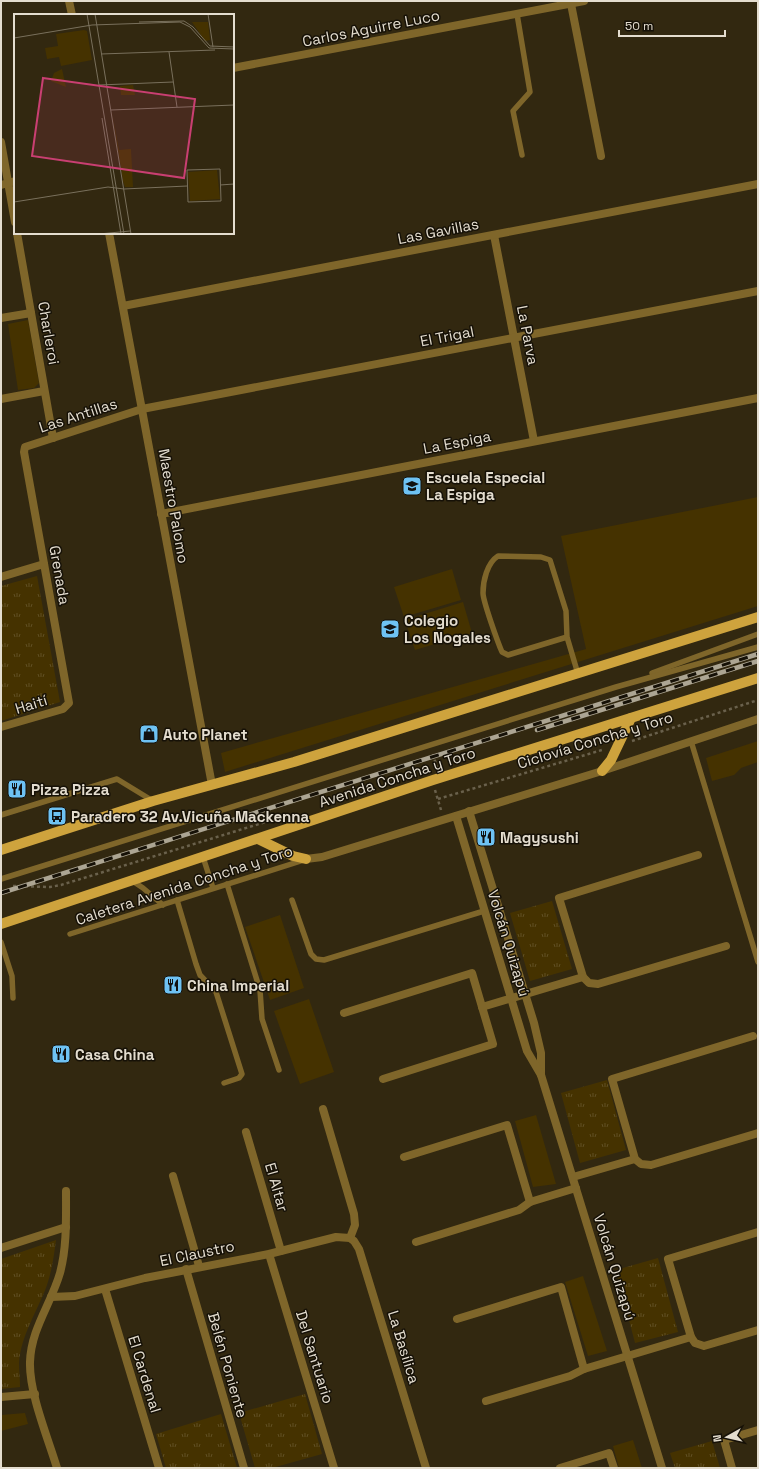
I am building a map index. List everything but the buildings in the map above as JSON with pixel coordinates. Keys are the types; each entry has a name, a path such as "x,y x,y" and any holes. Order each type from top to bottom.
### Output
{"main road":[{"path":"1,850 153,801 294,762 758,618"},
{"name":"Avenida Concha y Toro","path":"1,924 433,780 758,678"},
{"path":"602,770 611,760 631,718"},
{"path":"258,839 293,856 306,860"}],"street":[{"path":"69,1 72,14"},
{"name":"Carlos Aguirre Luco","path":"234,68 584,1"},
{"path":"571,4 601,156"},
{"path":"1,142 14,216"},
{"name":"Las Gavillas","path":"123,306 758,184"},
{"name":"Charleroi","path":"17,234 53,438"},
{"name":"Maestro Palomo","path":"109,234 212,785"},
{"name":"La Parva","path":"494,235 534,441"},
{"name":"El Trigal","path":"142,410 758,291"},
{"path":"1,318 31,313"},
{"path":"1,399 44,391"},
{"name":"La Espiga","path":"161,514 758,398"},
{"name":"Las Antillas","path":"24,448 142,410"},
{"name":"Grenada","path":"24,448 68,706"},
{"path":"1,577 44,564"},
{"name":"Haití","path":"1,728 63,709 68,706"},
{"path":"306,860 322,857 456,816 691,742 758,719"},
{"name":"Volcán Quizapú","path":"469,811 538,1037 542,1075 662,1468"},
{"name":"Volcán Quizapú","path":"456,816 527,1051 542,1075"},
{"path":"698,855 559,898 583,977 589,983 598,984 726,946"},
{"path":"344,1013 472,973 493,1044 383,1079"},
{"path":"482,1007 583,977"},
{"path":"753,1036 612,1079 635,1159 641,1164 648,1166 758,1133"},
{"path":"323,1109 355,1218 355,1225 350,1238"},
{"path":"404,1157 507,1125 530,1202"},
{"name":"El Altar","path":"246,1132 281,1251"},
{"path":"573,1178 635,1159"},
{"path":"173,1176 199,1266"},
{"path":"416,1242 519,1210 530,1202 576,1188"},
{"path":"57,1468 34,1394 30,1364 32,1344 38,1325 51,1297 63,1262 66,1227 66,1192"},
{"path":"1,1248 66,1227"},
{"path":"758,1232 668,1259 691,1337 698,1345 704,1346 758,1330"},
{"name":"El Claustro","path":"51,1297 68,1298 199,1266 269,1254 336,1236 350,1238"},
{"name":"La Basílica","path":"350,1238 359,1249 426,1468"},
{"name":"Del Santuario","path":"269,1254 334,1468"},
{"name":"Belén Poniente","path":"186,1269 244,1468"},
{"path":"456,1319 561,1287 584,1369"},
{"name":"El Cardenal","path":"105,1289 159,1468"},
{"path":"486,1401 570,1376 584,1369 691,1337"},
{"path":"1,1397 34,1394"},
{"path":"732,1468 724,1440 758,1430"},
{"path":"560,1468 609,1453 614,1468"}],"lane":[{"path":"517,14 530,92 513,111 522,155"},
{"path":"567,637 508,655 502,652 482,593 488,568 493,559 498,556 541,557 550,560 566,611 567,637 578,675"},
{"path":"616,687 758,634"},
{"path":"1,879 616,687 758,647"},
{"path":"691,742 758,962"},
{"path":"1,815 118,779 153,801"},
{"path":"203,857 213,888"},
{"name":"Caletera Avenida Concha y Toro","path":"70,934 306,860"},
{"path":"130,880 143,888 163,905"},
{"path":"227,884 260,990 262,1019 279,1070"},
{"path":"177,900 200,975 216,992 242,1074 239,1078 224,1083"},
{"path":"292,900 311,954 320,960 327,960 484,911"},
{"path":"1,942 12,976 13,998"}],"path":[{"name":"Ciclovía Concha y Toro","path":"438,799 618,746 758,700"},
{"path":"11,886 50,887 62,885 280,817"}],"green space":[{"path":"28,320 39,383 34,388 18,390 8,324"},
{"path":"758,497 758,606 225,772 221,753 586,649 561,536"},
{"path":"452,569 461,600 404,617 394,587"},
{"path":"37,576 60,702 1,721 1,586"},
{"path":"463,602 472,633 415,650 405,620"},
{"path":"758,741 758,762 741,768 734,775 712,781 706,758"},
{"path":"552,901 572,969 530,981 510,913"},
{"path":"280,915 304,988 270,1000 245,927"},
{"path":"309,999 334,1072 300,1084 274,1011"},
{"path":"607,1080 626,1150 580,1163 561,1093"},
{"path":"536,1115 556,1184 533,1187 515,1121"},
{"path":"56,1240 52,1268 47,1285 26,1333 20,1353 20,1387 1,1389 1,1259"},
{"path":"658,1258 678,1332 635,1343 616,1270"},
{"path":"583,1276 607,1351 588,1356 565,1282"},
{"path":"305,1394 322,1454 272,1468 255,1468 239,1413"},
{"path":"25,1413 28,1424 1,1431 1,1415"},
{"path":"221,1414 237,1468 166,1468 156,1434"},
{"path":"633,1440 642,1468 619,1468 613,1446"},
{"path":"712,1441 720,1468 675,1468 670,1453"}],"railway":[{"path":"1,893 758,654"},
{"path":"537,730 758,661"}],"place":[{"name":"Escuela Especial La Espiga","path":"412,486"},
{"name":"Colegio Los Nogales","path":"390,629"},
{"name":"Auto Planet","path":"149,734"},
{"name":"Pizza Pizza","path":"17,789"},
{"name":"Paradero 32 Av.Vicuña Mackenna","path":"57,816"},
{"name":"Magysushi","path":"486,837"},
{"name":"China Imperial","path":"173,985"},
{"name":"Casa China","path":"61,1054"}]}
